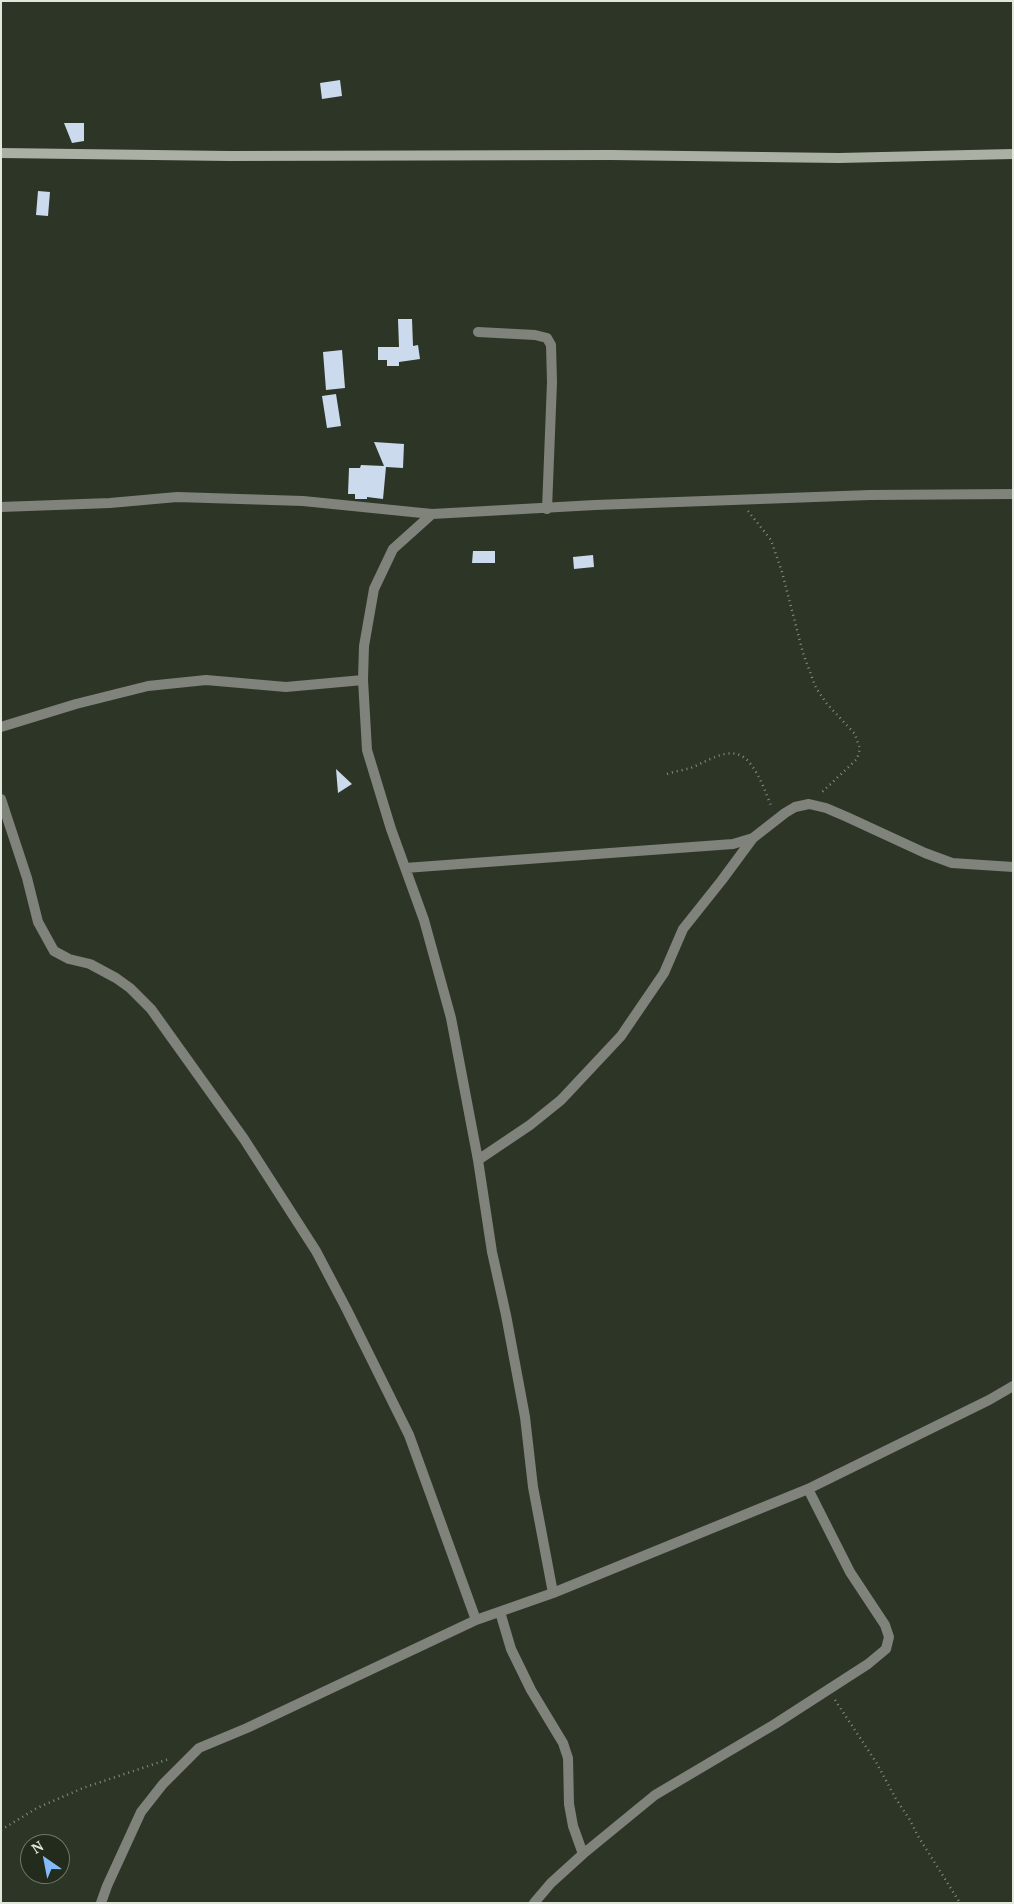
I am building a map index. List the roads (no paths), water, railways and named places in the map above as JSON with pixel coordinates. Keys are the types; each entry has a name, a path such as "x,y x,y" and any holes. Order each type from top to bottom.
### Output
{"street":[{"path":"1,153 229,156 611,155 839,158 1013,154"},
{"path":"478,332 535,335 547,338 551,345 552,382 547,509"},
{"path":"1,507 110,503 186,497 303,501 432,514 595,505 870,495 1013,494"},
{"path":"432,514 393,550 374,590 364,646 363,680 367,750 390,830 424,920 451,1018 478,1160 492,1252 525,1417 533,1487 552,1594"},
{"path":"1,727 76,704 148,686 206,680 286,687 363,680"},
{"path":"1,799 27,878 38,922 54,951 69,959 90,964 116,978 130,988 151,1009 244,1139 316,1251 409,1435 476,1620"},
{"path":"478,1160 561,1100 621,1036 664,973 683,929 753,838 777,818 795,808 809,804 826,808 925,853 952,863 1013,867"},
{"path":"405,868 733,844 753,838"},
{"path":"101,1903 141,1812 163,1784 199,1748 247,1728 476,1620 552,1594 808,1489 989,1400 1013,1386"},
{"path":"534,1903 583,1854 655,1795 775,1724 868,1664 886,1649 889,1636 885,1626 850,1572 808,1489"},
{"path":"500,1612 511,1649 531,1690 563,1742 568,1758 569,1804 573,1826 583,1854"}]}
